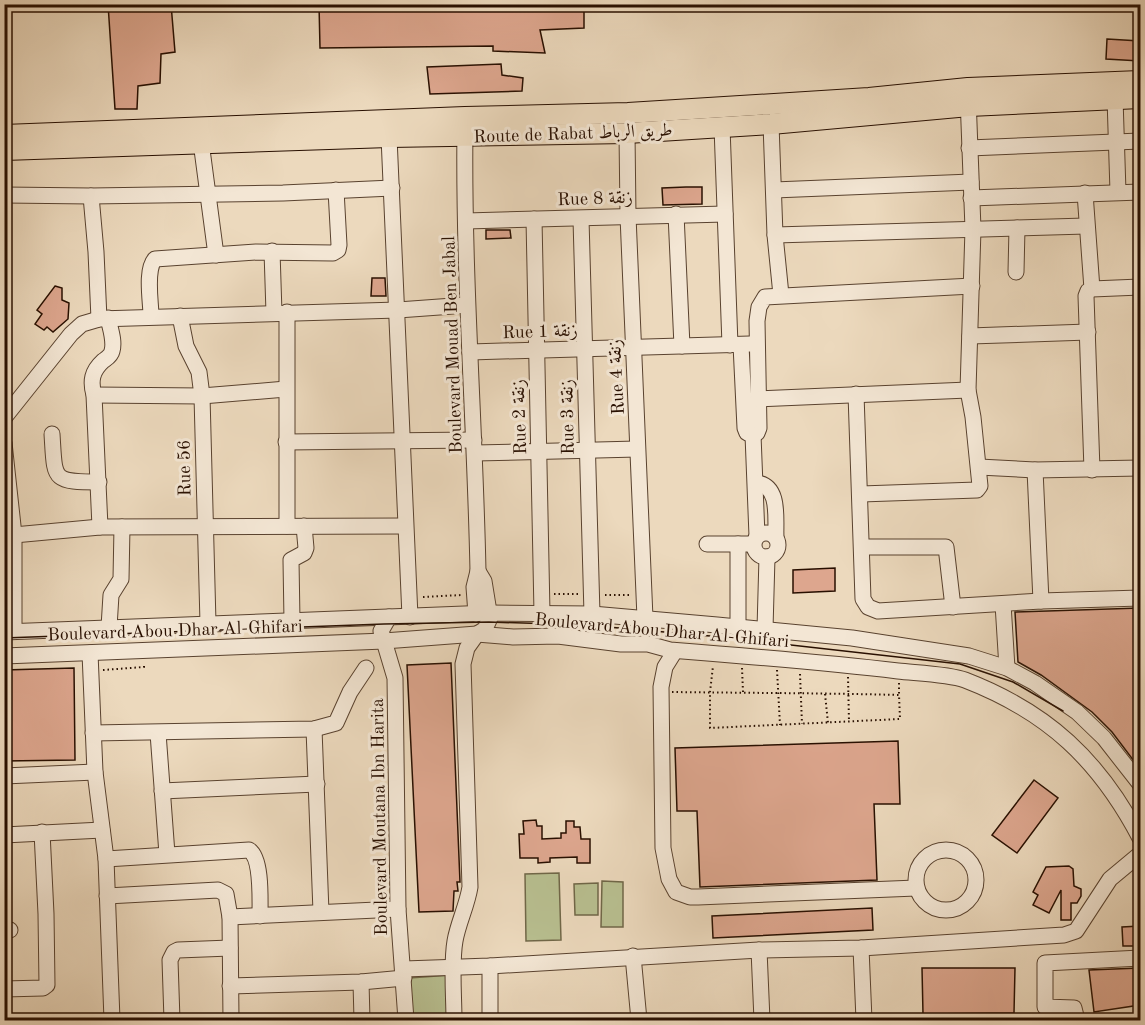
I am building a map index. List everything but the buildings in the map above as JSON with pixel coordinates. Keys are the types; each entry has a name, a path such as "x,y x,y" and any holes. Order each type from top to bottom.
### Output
{"main road":[{"name":"Route de Rabat طريق الرباط","path":"4,135 465,127 627,133 771,124 968,97 1140,81"},
{"name":"Route de Rabat طريق الرباط","path":"4,150 389,137 465,127 628,113 968,97 1140,98"}],"street":[{"path":"861,494 977,490 980,486 968,390 973,229 968,97"},
{"path":"1115,98 1118,192"},
{"path":"771,124 775,235 781,295"},
{"name":"Boulevard Mouad Ben Jabal","path":"465,127 467,305 475,446 478,571 474,587 483,613"},
{"path":"722,127 725,214 742,345 745,428 747,433 753,435"},
{"name":"Rue 4 زنقة","path":"627,133 628,216 645,618"},
{"path":"389,137 410,617"},
{"path":"969,148 1140,141"},
{"path":"201,142 216,255"},
{"path":"4,195 283,193 392,188"},
{"path":"151,316 149,271 155,259 272,251 333,253 338,250 336,190"},
{"path":"774,190 971,190 1085,194 1140,192"},
{"path":"1085,194 1092,289"},
{"path":"91,196 104,318 113,348 110,355 97,367 92,377 100,527"},
{"path":"676,214 682,346"},
{"name":"Rue 8 زنقة","path":"466,221 725,214"},
{"name":"Rue 2 زنقة","path":"534,219 542,613"},
{"name":"Rue 3 زنقة","path":"581,219 592,614"},
{"path":"775,235 1086,226"},
{"path":"1016,272 1017,228"},
{"path":"272,251 286,389 287,526"},
{"path":"753,435 759,428 758,399 742,345 765,297 972,286"},
{"path":"1092,470 1086,296 1092,289 1140,287"},
{"path":"4,418 71,334 82,324 104,318 398,310 467,305"},
{"name":"Rue 56","path":"180,316 186,346 199,372 202,396 208,623"},
{"path":"970,336 1088,332"},
{"name":"Rue 1 زنقة","path":"470,352 742,345"},
{"path":"94,395 202,396 286,389"},
{"path":"758,399 968,390"},
{"path":"856,394 863,599 868,607 878,611 1140,598"},
{"path":"52,434 55,469 62,480 99,483"},
{"path":"738,627 756,483 753,435"},
{"path":"286,442 404,440 540,451 637,449"},
{"path":"4,443 14,535 9,552 9,632"},
{"path":"979,467 1035,470 1140,468"},
{"path":"1035,470 1041,602"},
{"path":"750,541 756,552 766,557 777,550 772,493 765,484 756,483"},
{"path":"292,621 291,560 304,553 306,548 304,526"},
{"path":"14,535 100,527 405,526"},
{"path":"109,627 111,595 121,579 122,527"},
{"path":"707,544 750,541 765,532 776,538"},
{"path":"862,547 946,547 953,607"},
{"path":"765,629 766,557"},
{"path":"1003,604 1007,668"},
{"path":"454,1020 455,939 468,901 470,887 463,664 467,648 487,625 483,613"},
{"name":"Boulevard Abou Dhar Al-Ghifari","path":"9,632 483,613 542,613 645,618 852,638 969,656 1007,668 1035,683 1077,712 1104,738 1140,784"},
{"name":"Boulevard Moutana Ibn Harita","path":"389,617 381,631 395,678 398,909 406,1020"},
{"name":"Boulevard Abou Dhar Al-Ghifari","path":"4,657 384,641 477,634 513,637 558,636 621,644 648,644 675,651 872,668 963,679 1012,702 1058,732 1094,766 1123,805 1140,839"},
{"path":"675,651 665,667 661,687 663,848 669,879 676,892 690,897 699,897 916,888"},
{"path":"90,653 95,772 106,859 112,1020"},
{"path":"93,734 314,729 336,723 350,692 366,669"},
{"path":"314,729 321,912"},
{"path":"158,733 167,854"},
{"path":"4,776 95,772"},
{"path":"162,791 317,784"},
{"path":"4,835 102,830"},
{"path":"4,989 43,988 47,985 42,832"},
{"path":"942,849 963,854 975,871 974,891 963,906 954,909 935,909 920,897 916,888 915,878 924,858 942,849"},
{"path":"106,859 249,850 256,855 258,864 260,916"},
{"path":"230,986 361,982 454,966 490,966 759,950 861,948 1071,934 1081,925 1110,879 1140,854"},
{"path":"107,896 223,891 227,897 230,917 231,1020"},
{"path":"230,917 398,909"},
{"path":"172,1020 170,960 174,952 230,948"},
{"path":"861,948 864,1020"},
{"path":"759,950 762,1020"},
{"path":"633,956 639,1020"},
{"path":"1077,1020 1074,1008 1046,1007 1045,963 1140,958"},
{"path":"490,966 490,1020"},
{"path":"361,982 362,1020"}],"path":[{"path":"714,659 710,692 710,728 900,719 899,683"},
{"path":"742,662 743,693"},
{"path":"777,668 780,725"},
{"path":"800,671 802,724"},
{"path":"848,677 849,722"},
{"path":"672,692 899,694"},
{"path":"825,694 828,723"}],"green space":[{"path":"559,873 561,940 526,941 525,874"},
{"path":"602,881 623,882 623,927 601,927"},
{"path":"598,883 598,915 575,915 574,884"},
{"path":"451,975 452,1020 410,1020 409,978"}],"tram line":[{"path":"4,638 384,624 489,622 585,625 710,636 960,664 1013,682 1063,711"}]}
